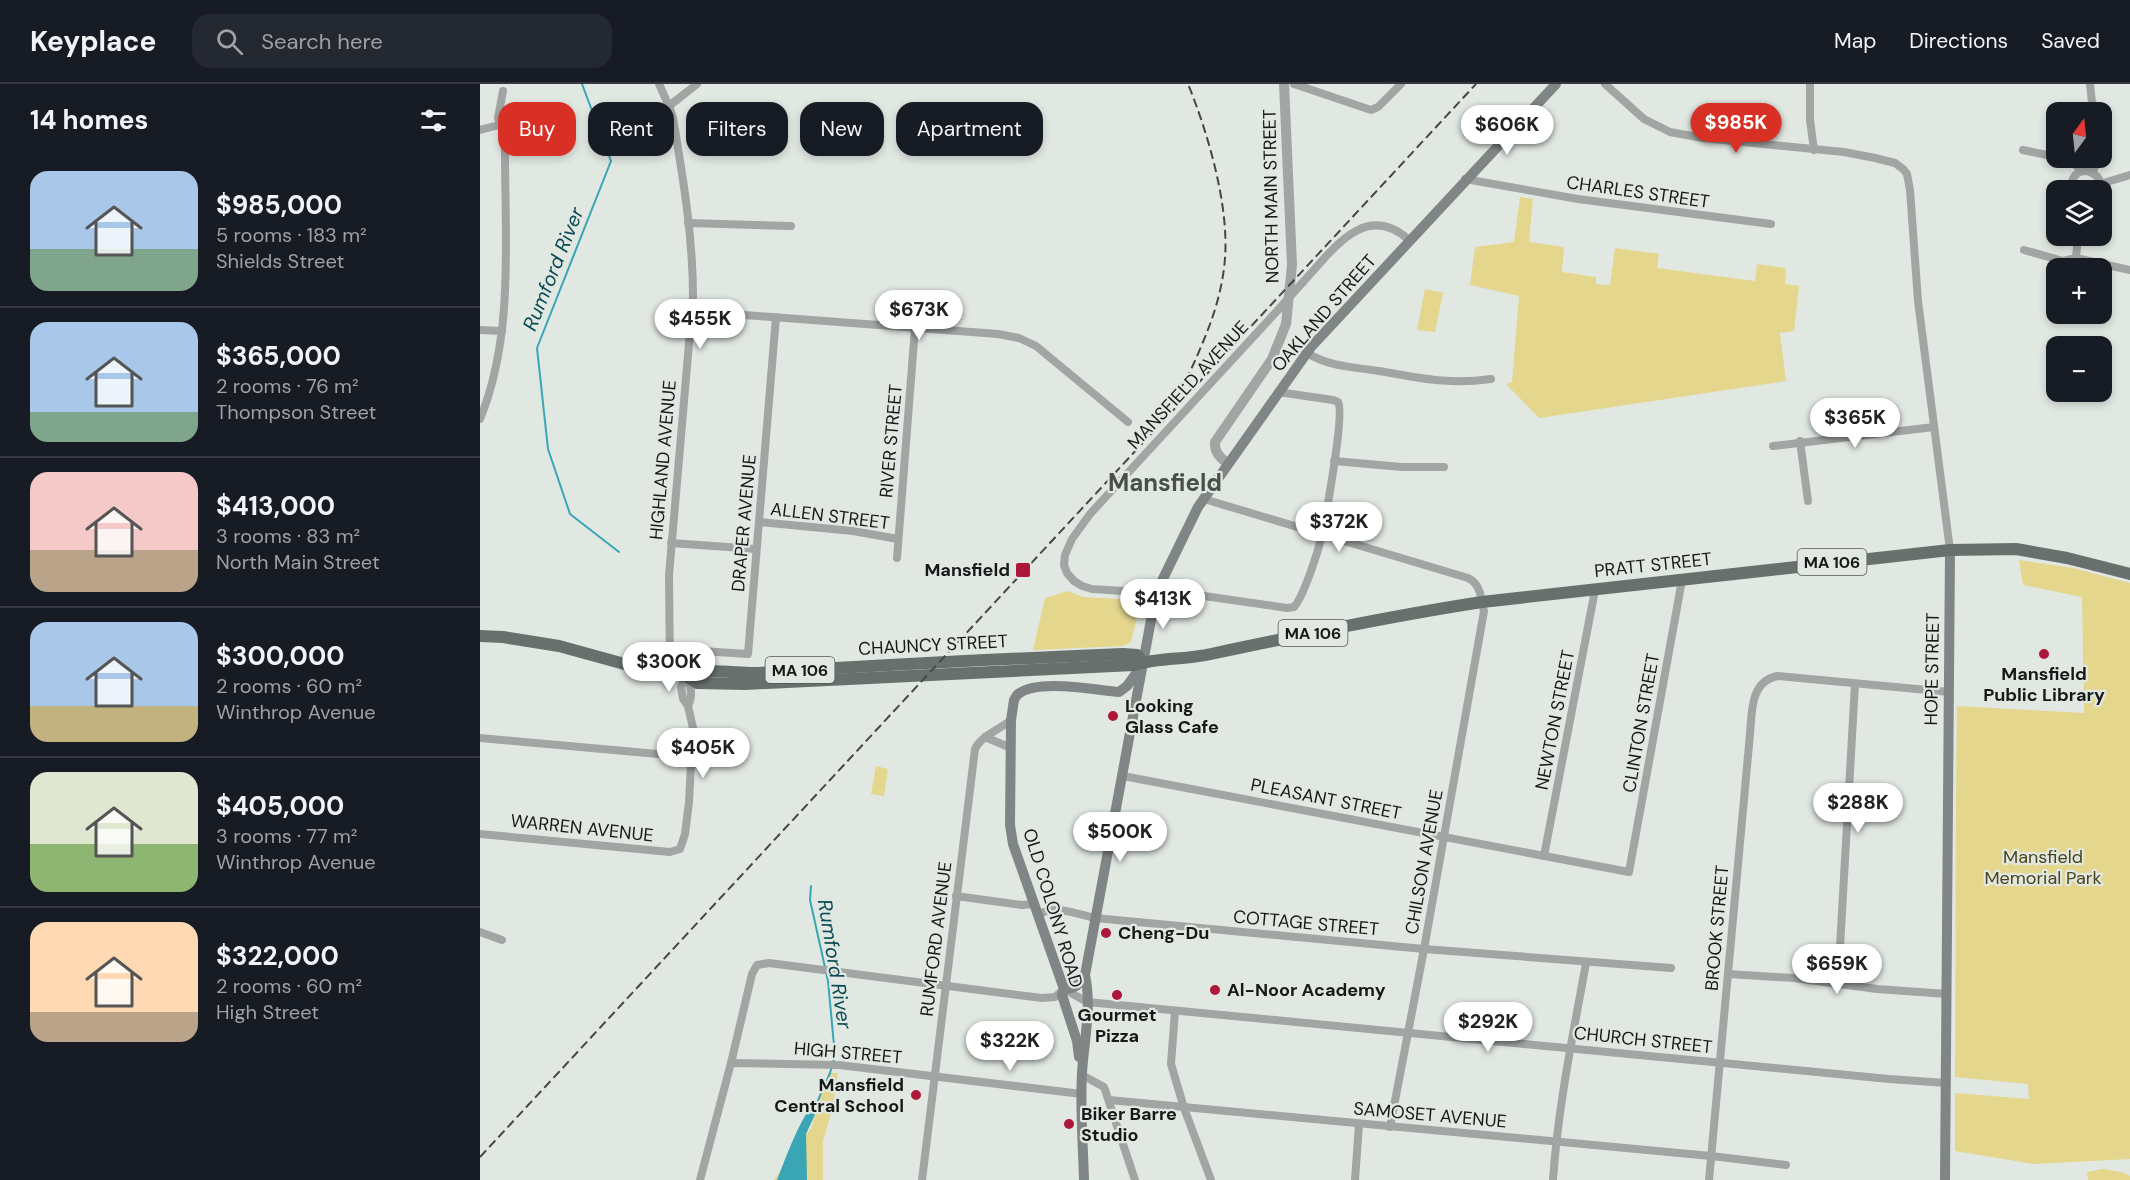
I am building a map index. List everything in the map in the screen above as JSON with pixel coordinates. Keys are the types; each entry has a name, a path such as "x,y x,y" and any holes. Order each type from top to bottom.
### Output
{"main road":[{"name":"OAKLAND STREET","path":"1156,593 1204,499 1307,353 1409,240 1556,84"},
{"name":"PRATT STREET","path":"1482,602 1950,550 2016,549 2067,558 2130,574"},
{"name":"HOPE STREET","path":"1945,1180 1950,550"},
{"path":"1084,1180 1082,1075 1088,986 1085,975 1156,593"},
{"name":"CHAUNCY STREET","path":"480,636 503,637 545,644 650,671 686,676 695,671 751,673 945,661 1123,654 1137,655 1143,662 1194,658 1420,612 1482,602"},
{"path":"1132,722 1130,703 1119,692 1128,686 1143,662"},
{"name":"OLD COLONY ROAD","path":"1082,1075 1077,1041 1062,995 1064,989 1013,844 1010,825 1011,720 1014,700 1021,691 1030,688 1063,687 1119,692"},
{"path":"1064,989 1077,986 1085,975"}],"street":[{"name":"HIGHLAND AVENUE","path":"659,84 667,102"},
{"path":"674,102 697,84"},
{"path":"1288,84 1371,110 1378,107 1401,84"},
{"name":"NORTH MAIN STREET","path":"1228,464 1217,454 1215,442 1272,359 1280,341 1287,314 1292,265 1288,84"},
{"path":"1605,84 1644,119 1670,132 1814,150 1810,120 1810,84"},
{"path":"2091,85 2092,102"},
{"path":"500,102 503,91"},
{"path":"480,130 498,124"},
{"name":"HIGHLAND AVENUE","path":"670,674 669,575 693,264 679,151 674,128"},
{"name":"HOPE STREET","path":"1814,150 1862,155 1898,165 1907,174 1918,301 1950,550"},
{"path":"2023,150 2046,155"},
{"path":"480,419 490,395 502,331 505,156"},
{"path":"2079,168 2092,172"},
{"path":"2094,168 2092,172 2096,180"},
{"path":"2072,180 2083,171"},
{"path":"2112,182 2130,175"},
{"name":"CHARLES STREET","path":"1466,179 1578,200 1771,224"},
{"path":"688,223 791,226"},
{"name":"MANSFIELD AVENUE","path":"1322,535 1302,596 1294,607 1287,608 1204,596 1092,589 1074,581 1064,565 1067,547 1090,514 1339,244 1353,231 1376,224 1392,227 1409,240"},
{"path":"2076,258 2077,246"},
{"path":"2024,250 2052,258"},
{"path":"2112,266 2130,270"},
{"path":"691,311 998,334 1019,339 1036,346 1128,422"},
{"name":"DRAPER AVENUE","path":"670,649 748,654 776,317"},
{"name":"RIVER STREET","path":"897,558 915,328"},
{"path":"480,330 502,331"},
{"path":"1307,353 1321,362 1342,367 1434,381 1465,383 1491,379"},
{"path":"1278,392 1339,403 1340,420 1322,535"},
{"path":"1773,446 1800,441 1934,427"},
{"path":"1800,441 1808,501"},
{"path":"1334,461 1390,467 1444,467"},
{"path":"1204,499 1473,580 1479,588 1482,602"},
{"name":"ALLEN STREET","path":"759,522 853,531 898,539"},
{"path":"671,543 756,549"},
{"name":"CLINTON STREET","path":"1629,872 1682,580"},
{"name":"NEWTON STREET","path":"1544,856 1595,590"},
{"name":"CHILSON AVENUE","path":"1390,1127 1484,611 1482,602"},
{"path":"480,738 691,757 693,728 688,706 692,688 686,676"},
{"name":"BROOK STREET","path":"1709,1180 1749,734 1756,693 1764,681 1772,677 1784,676 1855,684"},
{"path":"1838,982 1855,684 1949,692"},
{"path":"985,737 996,732 1011,720"},
{"path":"985,737 1011,748"},
{"name":"RUMFORD AVENUE","path":"922,1180 975,749 985,737"},
{"name":"WARREN AVENUE","path":"480,834 670,852 680,849 685,834 691,757"},
{"name":"PLEASANT STREET","path":"1123,776 1629,872"},
{"path":"956,896 1022,905 1033,904"},
{"name":"COTTAGE STREET","path":"1038,915 1046,910 1054,909 1095,918 1424,949 1671,968"},
{"path":"480,932 502,940"},
{"path":"700,1180 756,965 769,963 1042,998 1054,997 1064,989 1087,1002"},
{"path":"1553,1180 1556,1141 1570,1048 1586,963"},
{"path":"1728,974 1838,982 1877,989 1947,994"},
{"name":"CHURCH STREET","path":"1087,1002 1946,1083"},
{"path":"1175,1011 1172,1064 1184,1108 1211,1180"},
{"name":"HIGH STREET","path":"731,1063 828,1064 1082,1094"},
{"path":"1082,1075 1104,1086 1135,1180"},
{"name":"SAMOSET AVENUE","path":"1109,1100 1711,1156 1786,1166"},
{"path":"1354,1180 1359,1124"}],"green space":[{"path":"1520,197 1533,199 1529,242 1564,247 1562,272 1596,277 1596,284 1610,285 1615,248 1659,254 1657,268 1755,281 1757,264 1786,268 1785,284 1799,286 1794,331 1780,333 1786,381 1539,418 1506,384 1512,382 1519,296 1470,285 1475,247 1514,242"},
{"path":"1425,289 1443,293 1435,332 1417,330"},
{"name":"Mansfield Memorial Park","path":"2019,560 2073,568 2130,583 2130,1159 2034,1164 1955,1151 1955,1093 2029,1099 2028,1084 1955,1077 1957,706 2084,713 2082,597 2023,585"},
{"path":"1068,591 1083,597 1135,600 1139,610 1131,642 1123,646 1033,650 1045,598"},
{"path":"876,766 888,769 884,796 871,794"},
{"path":"829,1073 838,1073 832,1110 823,1141 823,1180 774,1180 811,1128"},
{"path":"2102,1169 2122,1172 2130,1176 2130,1180 2088,1180 2087,1172"}],"water":[{"path":"816,1103 818,1108 806,1134 807,1180 777,1180 799,1126"}],"waterway":[{"name":"Rumford River","path":"582,84 611,161 537,348 548,449 570,514 619,552"},
{"name":"Rumford River","path":"811,886 810,900 828,981 835,1056 816,1105"}],"railway":[{"path":"1171,403 1189,374 1211,322 1220,290 1225,258 1224,215 1216,170 1203,124 1188,84"},
{"path":"480,1157 1476,84"}],"place":[{"name":"Mansfield","path":"1023,570"},
{"name":"Mansfield Public Library","path":"2044,654"},
{"name":"Looking Glass Cafe","path":"1113,716"},
{"name":"Cheng-Du","path":"1106,933"},
{"name":"Al-Noor Academy","path":"1215,990"},
{"name":"Gourmet Pizza","path":"1117,995"},
{"name":"Mansfield Central School","path":"916,1095"},
{"name":"Biker Barre Studio","path":"1069,1124"}],"district":[{"name":"Mansfield","path":"1165,483"}]}
